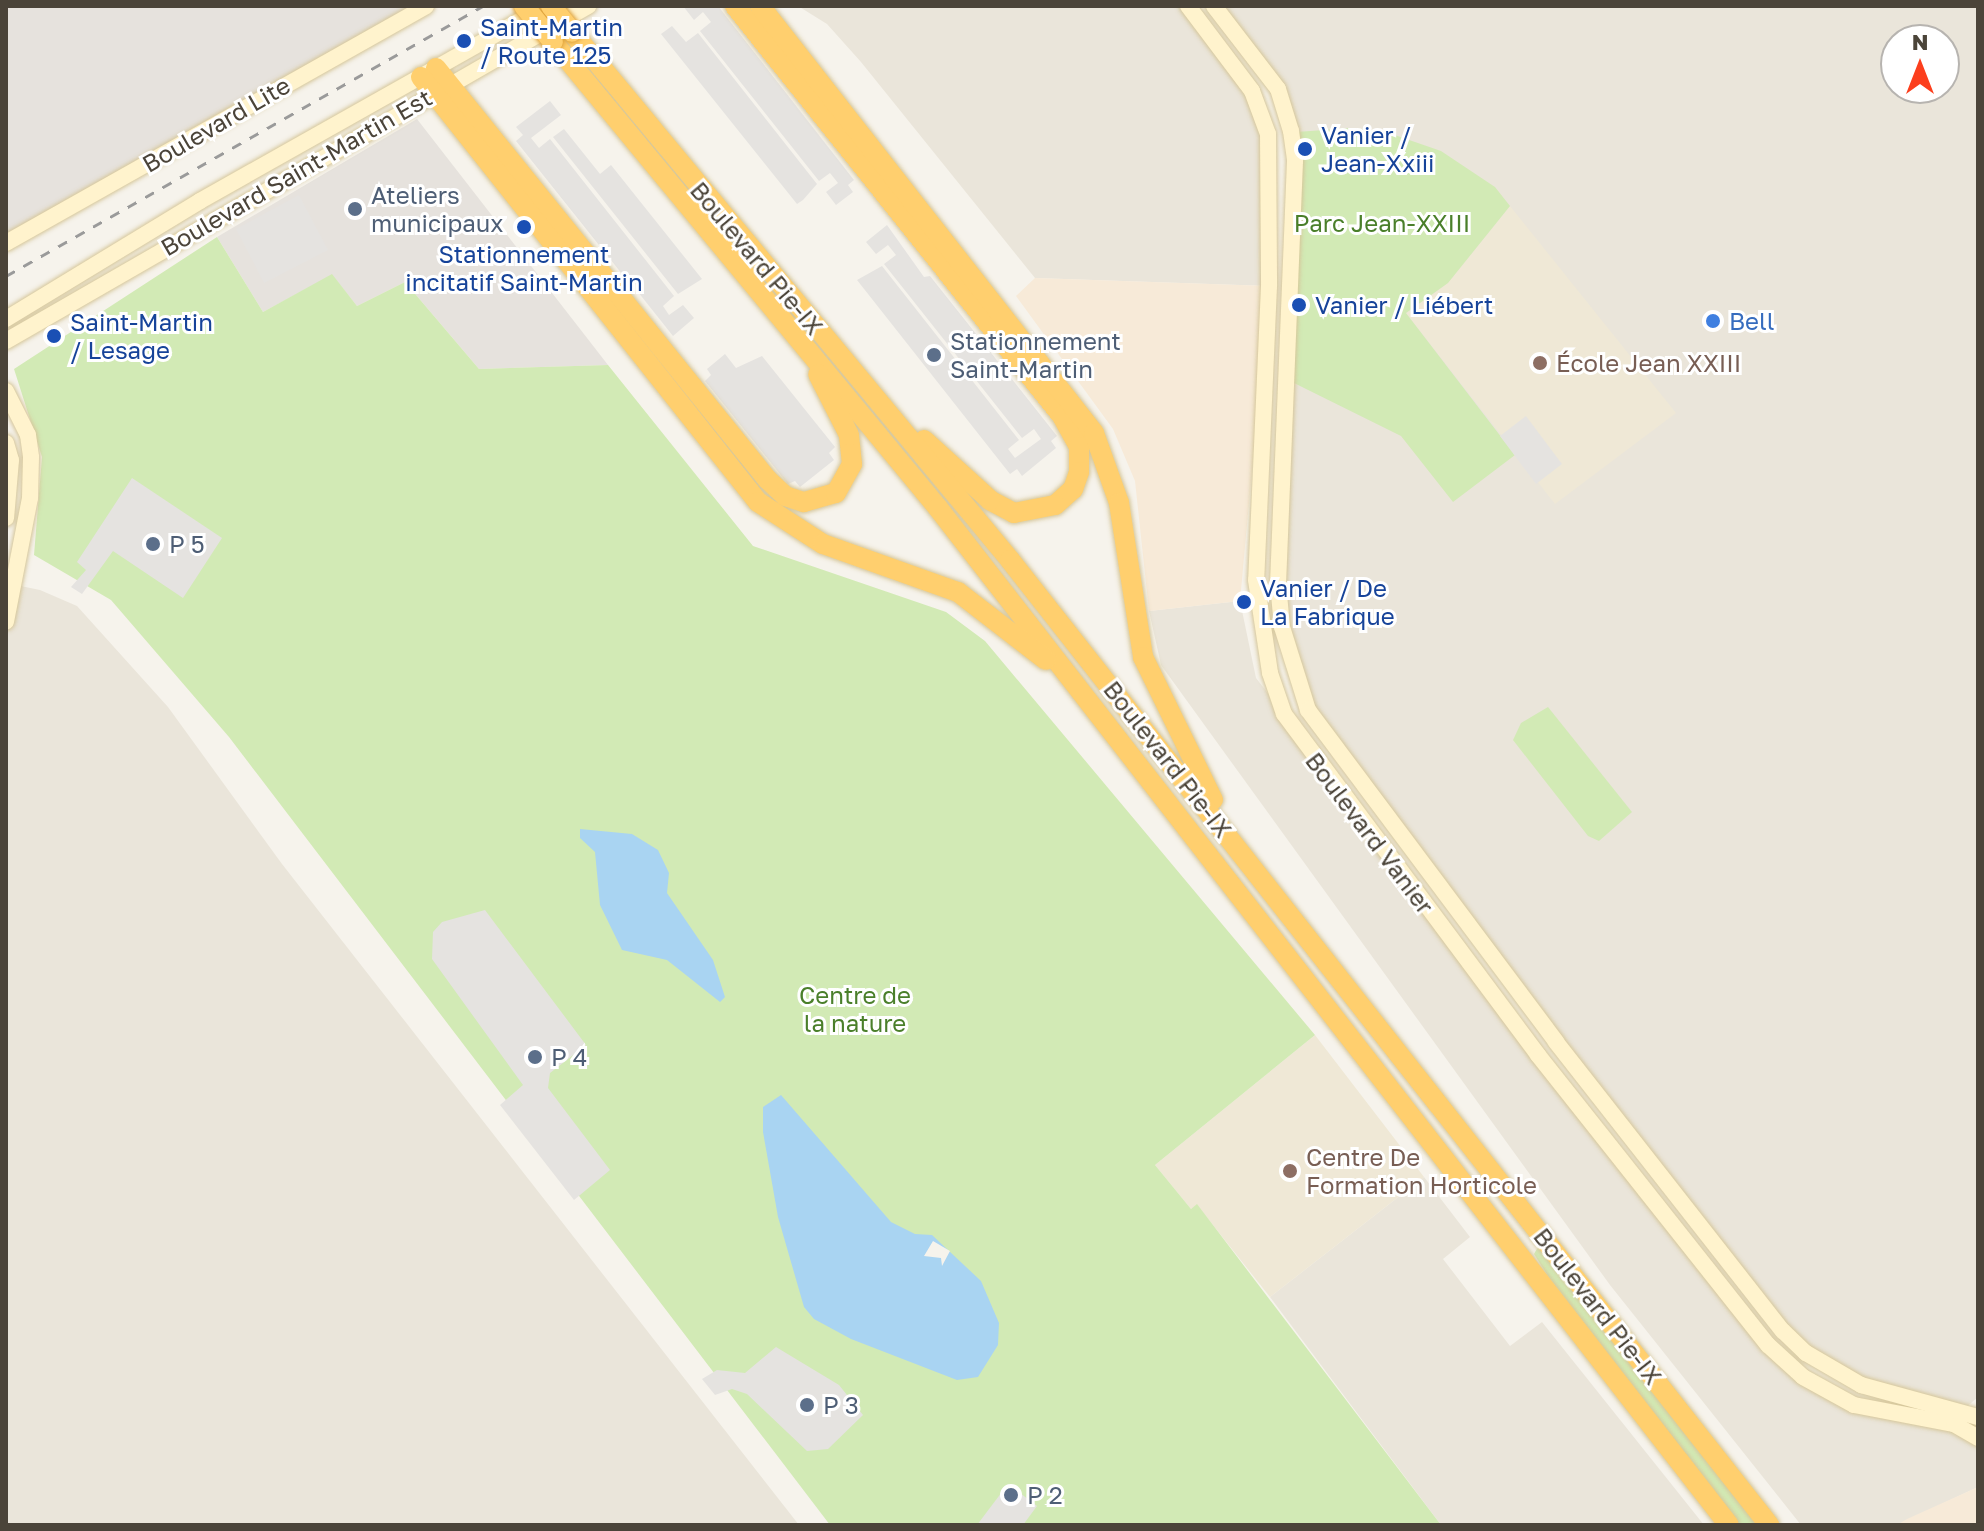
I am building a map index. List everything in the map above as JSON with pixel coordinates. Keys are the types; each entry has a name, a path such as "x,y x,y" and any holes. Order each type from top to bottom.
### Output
{"highway":[{"name":"Boulevard Pie-IX","path":"524,6 1077,686 1729,1525"},
{"name":"Boulevard Pie-IX","path":"548,6 881,404 1233,839 1769,1525"},
{"path":"735,6 1062,416 1079,447 1077,482 1051,508 1031,514 1006,511 881,404"},
{"path":"760,6 1094,433 1119,503 1143,657 1233,839"},
{"path":"434,81 773,486 794,500 809,502 839,490 853,454 843,421 803,346"},
{"path":"434,81 758,502 823,544 968,598 1077,686"}],"street":[{"name":"Boulevard Lite","path":"6,243 426,6"},
{"name":"Boulevard Saint-Martin Est","path":"6,341 434,81 548,6"},
{"name":"Boulevard Saint-Martin Est","path":"6,319 200,201 588,6"},
{"name":"Boulevard Vanier","path":"1188,6 1252,91 1268,134 1269,286 1256,580 1270,673 1284,714 1538,1055 1768,1345 1803,1377 1854,1405 1954,1424 1978,1438"},
{"name":"Boulevard Vanier","path":"1214,6 1278,89 1291,131 1295,161 1278,583 1282,627 1308,710 1537,1017 1783,1331 1806,1353 1861,1385 1978,1417"},
{"path":"6,391 28,435 31,457 30,498 6,622"},
{"path":"6,443 11,460 6,518"}],"shaded area":[{"path":"6,6 412,6 6,243"},
{"path":"683,6 718,6 854,180 848,185 853,192 836,205 826,192 838,183 830,173 819,181 700,31 711,22 703,12 694,20"},
{"path":"798,6 1187,6 1229,58 1268,134 1269,286 1035,278 861,62 827,24"},
{"path":"1213,6 1978,6 1978,1397 1964,1409 1881,1392 1806,1353 1328,744 1282,627 1295,161 1278,89"},
{"path":"672,26 686,42 698,33 817,184 803,200 797,204 661,34"},
{"path":"550,101 561,115 531,138 539,148 550,139 674,296 663,306 669,315 683,305 694,318 673,336 638,292 635,282 630,284 516,141 523,135 516,127"},
{"path":"417,119 608,365 479,369 405,282 357,306 332,275 263,312 217,237"},
{"path":"564,129 600,174 611,165 702,279 678,294 553,137"},
{"path":"299,195 328,250 264,283 236,229"},
{"name":"École Jean XXIII","path":"1510,206 1676,413 1555,504 1406,313 1448,283"},
{"name":"Stationnement Saint-Martin","path":"887,225 924,277 930,276 1057,436 1051,441 1056,448 1022,476 1017,469 1010,474 857,280 882,266 1019,440 1008,449 1015,458 1041,439 1034,429 1022,438 884,264 896,255 888,245 876,254 866,242"},
{"path":"1035,278 1269,286 1240,601 1149,611 1135,481 1113,429 1016,296"},
{"path":"725,354 736,368 762,356 835,447 829,453 834,460 800,487 795,481 788,484 705,381 711,375 707,369"},
{"path":"1526,416 1562,464 1536,484 1500,436"},
{"name":"P 5","path":"132,478 222,538 183,598 113,551 82,594 71,587 86,570 77,562"},
{"path":"6,583 40,590 77,606 168,707 282,864 799,1525 6,1525"},
{"path":"1240,601 1256,678 1768,1345 1854,1405 1978,1438 1978,1487 1897,1525 1801,1525 1610,1285 1161,665 1149,611"},
{"name":"P 4","path":"485,910 586,1045 550,1073 548,1088 610,1170 574,1200 500,1105 523,1085 432,959 433,932 442,922"},
{"name":"Centre De Formation Horticole","path":"1315,1035 1424,1177 1270,1297 1197,1205 1191,1209 1155,1165"},
{"path":"1424,1177 1470,1237 1443,1259 1510,1346 1542,1322 1704,1525 1441,1525 1270,1297"},
{"name":"P 3","path":"776,1347 839,1385 863,1415 828,1449 807,1451 747,1394 732,1389 715,1395 702,1379 717,1370 745,1373"},
{"name":"P 2","path":"1008,1484 1037,1506 1023,1525 977,1525"},
{"path":"1978,1487 1978,1525 1897,1525 1907,1519"}],"green space":[{"name":"Parc Jean-XXIII","path":"1350,128 1389,133 1441,151 1495,187 1510,206 1448,283 1406,313 1515,455 1453,502 1401,436 1294,383 1297,132"},
{"name":"Centre de la nature","path":"217,237 263,312 332,274 357,306 405,282 479,369 608,365 753,546 946,612 985,641 1315,1035 1155,1165 1191,1209 1197,1204 1441,1525 830,1525 229,737 111,600 34,555 42,457 14,369"},
{"path":"1548,707 1632,812 1599,841 1588,836 1513,740 1521,723"},
{"path":"1538,1247 1759,1525 1740,1525 1548,1276 1534,1254"}],"water":[{"path":"580,829 632,834 658,850 669,873 667,893 713,960 725,997 720,1002 667,960 622,950 600,905 595,852 580,838"},
{"path":"781,1095 891,1222 915,1234 932,1235 981,1281 999,1323 998,1345 978,1377 957,1380 851,1339 814,1319 804,1307 778,1217 763,1132 763,1107"}],"pier":[{"path":"933,1241 950,1251 942,1266 941,1258 924,1256"}],"railway":[{"path":"6,276 483,6"}],"place":[{"name":"Saint-Martin / Route 125","path":"464,41"},
{"name":"Vanier / Jean-Xxiii","path":"1305,149"},
{"name":"Ateliers municipaux","path":"355,209"},
{"name":"Stationnement incitatif Saint-Martin","path":"524,227"},
{"name":"Vanier / Liébert","path":"1299,305"},
{"name":"Bell","path":"1713,321"},
{"name":"Saint-Martin / Lesage","path":"54,336"},
{"name":"Stationnement Saint-Martin","path":"934,355"},
{"name":"École Jean XXIII","path":"1540,363"},
{"name":"P 5","path":"153,544"},
{"name":"Vanier / De La Fabrique","path":"1244,602"},
{"name":"P 4","path":"535,1057"},
{"name":"Centre De Formation Horticole","path":"1290,1171"},
{"name":"P 3","path":"807,1405"},
{"name":"P 2","path":"1011,1495"}]}
